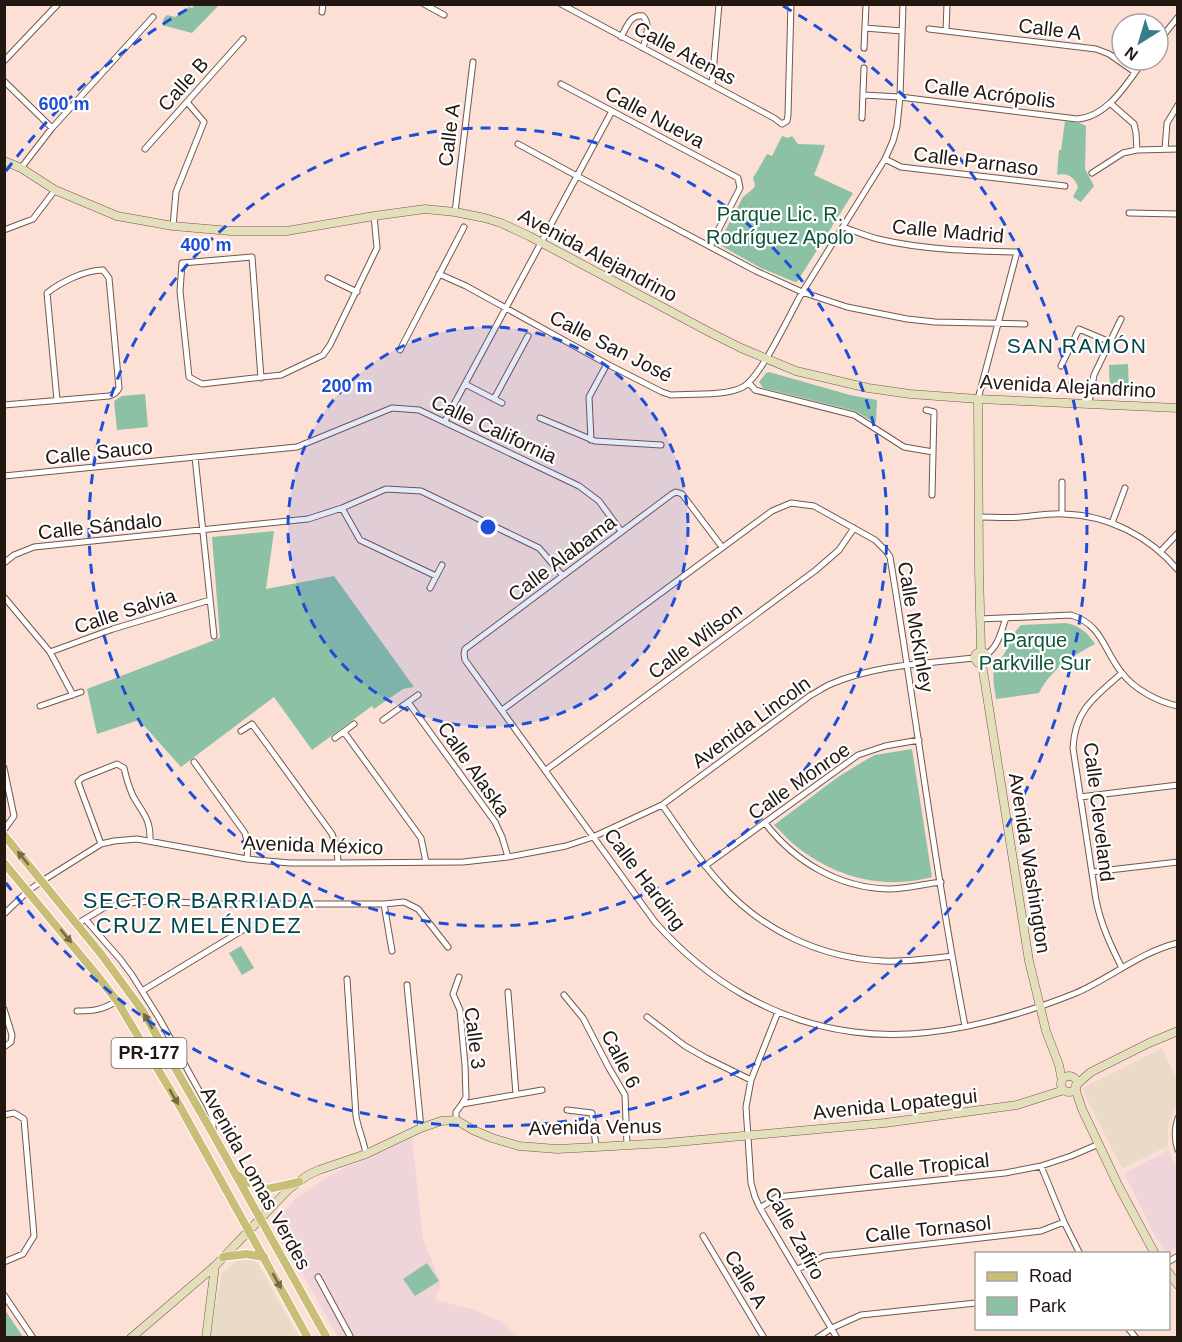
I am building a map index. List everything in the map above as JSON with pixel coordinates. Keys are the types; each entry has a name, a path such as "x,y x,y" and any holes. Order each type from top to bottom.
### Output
{"main road":[{"name":"Avenida Lomas Verdes","path":"4,835 42,881 81,922 142,1010 327,1338"},
{"name":"Avenida Lomas Verdes","path":"4,862 117,1001 167,1084 308,1338"},
{"path":"236,1174 249,1183 268,1189 299,1182"},
{"path":"223,1257 246,1254 264,1257"}],"street":[{"path":"4,61 58,4"},
{"path":"322,12 323,4"},
{"path":"424,4 444,15"},
{"name":"Calle Atenas","path":"561,4 782,124 787,121 788,115 791,4"},
{"path":"712,84 719,4"},
{"path":"903,4 900,97 896,133 885,159 802,292 766,359 749,383 755,390 854,415 904,447 933,452"},
{"path":"946,31 947,4"},
{"path":"864,48 866,5"},
{"path":"621,37 632,17 643,16 648,26 643,48"},
{"path":"21,168 52,128 153,17"},
{"path":"865,28 902,31"},
{"name":"Calle A","path":"929,29 1095,49 1110,55"},
{"name":"Calle B","path":"145,148 243,39"},
{"name":"Calle A","path":"455,212 473,62"},
{"path":"862,118 864,68"},
{"path":"1135,72 1110,103 1134,124 1137,150"},
{"path":"4,81 52,128"},
{"name":"Calle Nueva","path":"561,84 735,176 740,181 740,188 710,246"},
{"name":"Calle Acrópolis","path":"863,95 900,97 1077,119 1094,115 1110,103"},
{"path":"173,226 177,192 204,122 187,102"},
{"path":"1166,149 1167,123 1178,105"},
{"path":"445,421 612,111"},
{"path":"518,144 756,271 802,292 847,307 907,319 935,322 1025,324"},
{"path":"1092,173 1123,153 1137,150 1178,149"},
{"name":"Calle Parnaso","path":"885,159 901,167 1065,186"},
{"name":"Avenida Alejandrino","path":"4,161 21,168 55,190 117,216 173,226 231,231 287,231 425,209 485,218 542,242 713,334 766,359 796,371 887,392 978,399 1178,408"},
{"path":"4,230 33,219 55,190"},
{"path":"1129,213 1178,214"},
{"path":"261,378 252,257 182,263 180,291 189,377 202,384 261,378 281,375 323,354 330,345 377,248 374,216"},
{"name":"Calle Madrid","path":"843,226 876,239 913,246 1017,252 998,323"},
{"path":"400,350 464,227"},
{"path":"4,405 109,396 118,391 110,278 103,270 95,270 58,284 47,293 57,400"},
{"name":"Calle San José","path":"440,274 662,392 671,395 733,391 749,383"},
{"path":"328,278 357,292"},
{"path":"1089,403 1094,375 1120,319"},
{"path":"998,323 978,399 980,619 984,653 986,662 982,664 976,662 974,658 977,652 984,653 994,649 1006,618"},
{"path":"1061,366 1079,329 1110,342"},
{"path":"494,399 528,336"},
{"path":"591,440 589,397 607,364"},
{"path":"465,384 502,403"},
{"name":"Calle California","path":"195,457 297,447 392,408 419,410 579,486 598,501 621,531"},
{"path":"926,410 934,411 932,495"},
{"path":"540,417 591,440 661,445"},
{"path":"195,457 214,636"},
{"name":"Calle Sauco","path":"4,476 195,457"},
{"path":"1062,482 1062,514"},
{"path":"1112,523 1125,488"},
{"name":"Calle Sándalo","path":"4,563 14,555 34,548 308,519 342,508 386,489 421,490 539,548 562,575"},
{"name":"Calle Alabama","path":"464,654 465,650 562,575 676,492 682,494 722,547"},
{"name":"Calle McKinley","path":"502,710 772,510 791,503 814,506 874,540 890,557 965,1026"},
{"path":"342,508 360,540 436,576"},
{"path":"979,517 1062,514 1089,517 1112,523 1134,533 1161,551 1178,570"},
{"name":"Calle Wilson","path":"546,770 816,570 839,550 854,528"},
{"path":"1161,551 1178,533"},
{"path":"430,588 442,565"},
{"path":"4,597 50,652 73,695"},
{"name":"Calle Salvia","path":"50,652 113,629 210,600"},
{"path":"980,619 1071,615 1086,621 1097,632 1122,673 1140,689 1171,705 1178,706"},
{"name":"Calle Harding","path":"464,654 465,660 655,922 681,950 714,976 742,995 778,1012 811,1023 863,1033 905,1034 946,1030 1039,1007 1078,992 1151,951 1178,943"},
{"name":"Avenida Lincoln","path":"593,837 662,805 830,684 862,673 974,658"},
{"name":"Avenida Washington","path":"982,664 1029,961 1046,1031 1068,1086 1082,1109 1154,1252"},
{"name":"Calle Cleveland","path":"1122,673 1087,704 1077,723 1073,748 1099,917 1122,969"},
{"path":"40,706 81,692"},
{"path":"383,720 418,695"},
{"name":"Calle Alaska","path":"408,702 495,822 508,857"},
{"path":"241,732 252,724 332,834 337,848 338,863"},
{"path":"335,738 354,724"},
{"path":"344,732 421,838 426,862"},
{"name":"Calle Monroe","path":"705,866 858,755 885,746 919,740"},
{"path":"194,762 245,833 248,845 247,859"},
{"path":"101,844 78,782 82,778 117,764 124,768 133,795 149,823 150,841"},
{"path":"4,768 14,816 4,830"},
{"path":"1080,797 1178,785"},
{"path":"662,805 719,883 763,922 788,936 843,956 882,961 952,956"},
{"path":"765,823 781,842 801,859 840,880 874,888 891,889 941,882"},
{"name":"Avenida México","path":"4,914 28,891 101,844 129,839 247,859 338,863 464,862 508,857 567,846 593,837"},
{"path":"1092,872 1178,862"},
{"path":"213,1134 213,1119 207,1105 142,990 120,959 81,922 105,907 137,902 384,904 404,902 418,909 448,947"},
{"path":"384,904 392,951"},
{"path":"142,990 251,925"},
{"name":"Calle 3","path":"456,1120 456,1112 466,1097 460,1010 453,994 459,977"},
{"path":"347,979 356,1116 366,1154"},
{"path":"407,985 421,1128"},
{"path":"508,992 516,1094"},
{"name":"Calle 6","path":"564,995 583,1018 625,1095 627,1145"},
{"path":"77,1011 95,1011 106,1008 117,1001"},
{"path":"4,1009 12,1035 11,1042 4,1047"},
{"name":"Calle Zafiro","path":"778,1012 751,1080 746,1107 751,1183 760,1208 837,1338"},
{"path":"647,1017 685,1046 751,1080"},
{"name":"Avenida Lopategui","path":"748,1136 885,1123 1017,1105 1068,1086 1149,1043 1178,1031"},
{"name":"Avenida Washington","path":"1059,1065 1071,1076"},
{"name":"Avenida Lopategui","path":"1068,1086 1065,1077 1091,1072"},
{"path":"462,1104 542,1090"},
{"path":"567,1110 592,1113 596,1147"},
{"path":"4,1115 14,1113 24,1119 34,1236 23,1254 4,1262"},
{"path":"1178,1118 1175,1129 1178,1150"},
{"path":"131,1338 215,1266 260,1218 299,1182 319,1170 366,1154 421,1128 441,1121 456,1120"},
{"name":"Avenida Venus","path":"456,1120 472,1130 519,1146 557,1149 748,1136"},
{"name":"Calle Tropical","path":"760,1208 777,1197 1005,1173 1041,1166 1099,1144"},
{"path":"1041,1166 1079,1252"},
{"name":"Calle Tornasol","path":"798,1269 824,1256 1041,1231 1064,1222"},
{"name":"Calle A","path":"703,1236 764,1338"},
{"path":"206,1338 215,1266"},
{"path":"318,1277 351,1338"},
{"path":"4,1294 33,1338"},
{"path":"817,1338 832,1328 861,1315 975,1303"},
{"path":"1124,1338 1130,1330 1136,1338"}],"shaded area":[{"path":"1162,1048 1177,1080 1177,1104 1169,1122 1168,1146 1122,1169 1083,1088"},
{"path":"412,1138 423,1240 441,1283 435,1300 472,1309 500,1321 518,1337 338,1337 275,1225 296,1198 329,1176"},
{"path":"1168,1150 1177,1168 1178,1246 1170,1252 1166,1252 1154,1234 1124,1173"},
{"path":"241,1259 252,1260 258,1264 299,1337 209,1338 222,1273"}],"green space":[{"path":"196,5 219,5 192,33 162,25 167,15 175,17"},
{"path":"1065,121 1086,126 1085,169 1094,186 1081,202 1073,197 1078,187 1073,178 1064,174 1057,175"},
{"name":"Parque Lic. R. Rodríguez Apolo","path":"782,136 788,138 792,136 798,144 825,145 814,175 853,193 797,282 761,268 718,244 743,197 754,188 753,178 767,154 772,156"},
{"path":"1128,364 1129,394 1110,395 1109,365"},
{"path":"769,372 850,395 877,400 876,423 855,411 763,388 759,382"},
{"path":"145,394 148,427 117,430 114,401 122,396"},
{"path":"274,531 266,589 334,576 414,687 403,689 374,709 372,706 312,750 274,697 181,767 139,720 97,734 87,689 220,638 212,537"},
{"name":"Parque Parkville Sur","path":"1066,623 1083,630 1095,644 1056,670 1039,693 996,699 994,670 1018,628 1021,625"},
{"path":"912,749 932,877 896,882 844,874 812,858 794,845 774,825 838,777 864,761 875,755"},
{"path":"241,946 254,968 242,975 229,953"},
{"path":"427,1263 439,1281 415,1296 403,1279"},
{"path":"5,1310 23,1337 5,1337"}],"district":[{"name":"SAN RAMÓN","path":"1077,346"},
{"name":"SECTOR BARRIADA CRUZ MELÉNDEZ","path":"199,912"}]}
